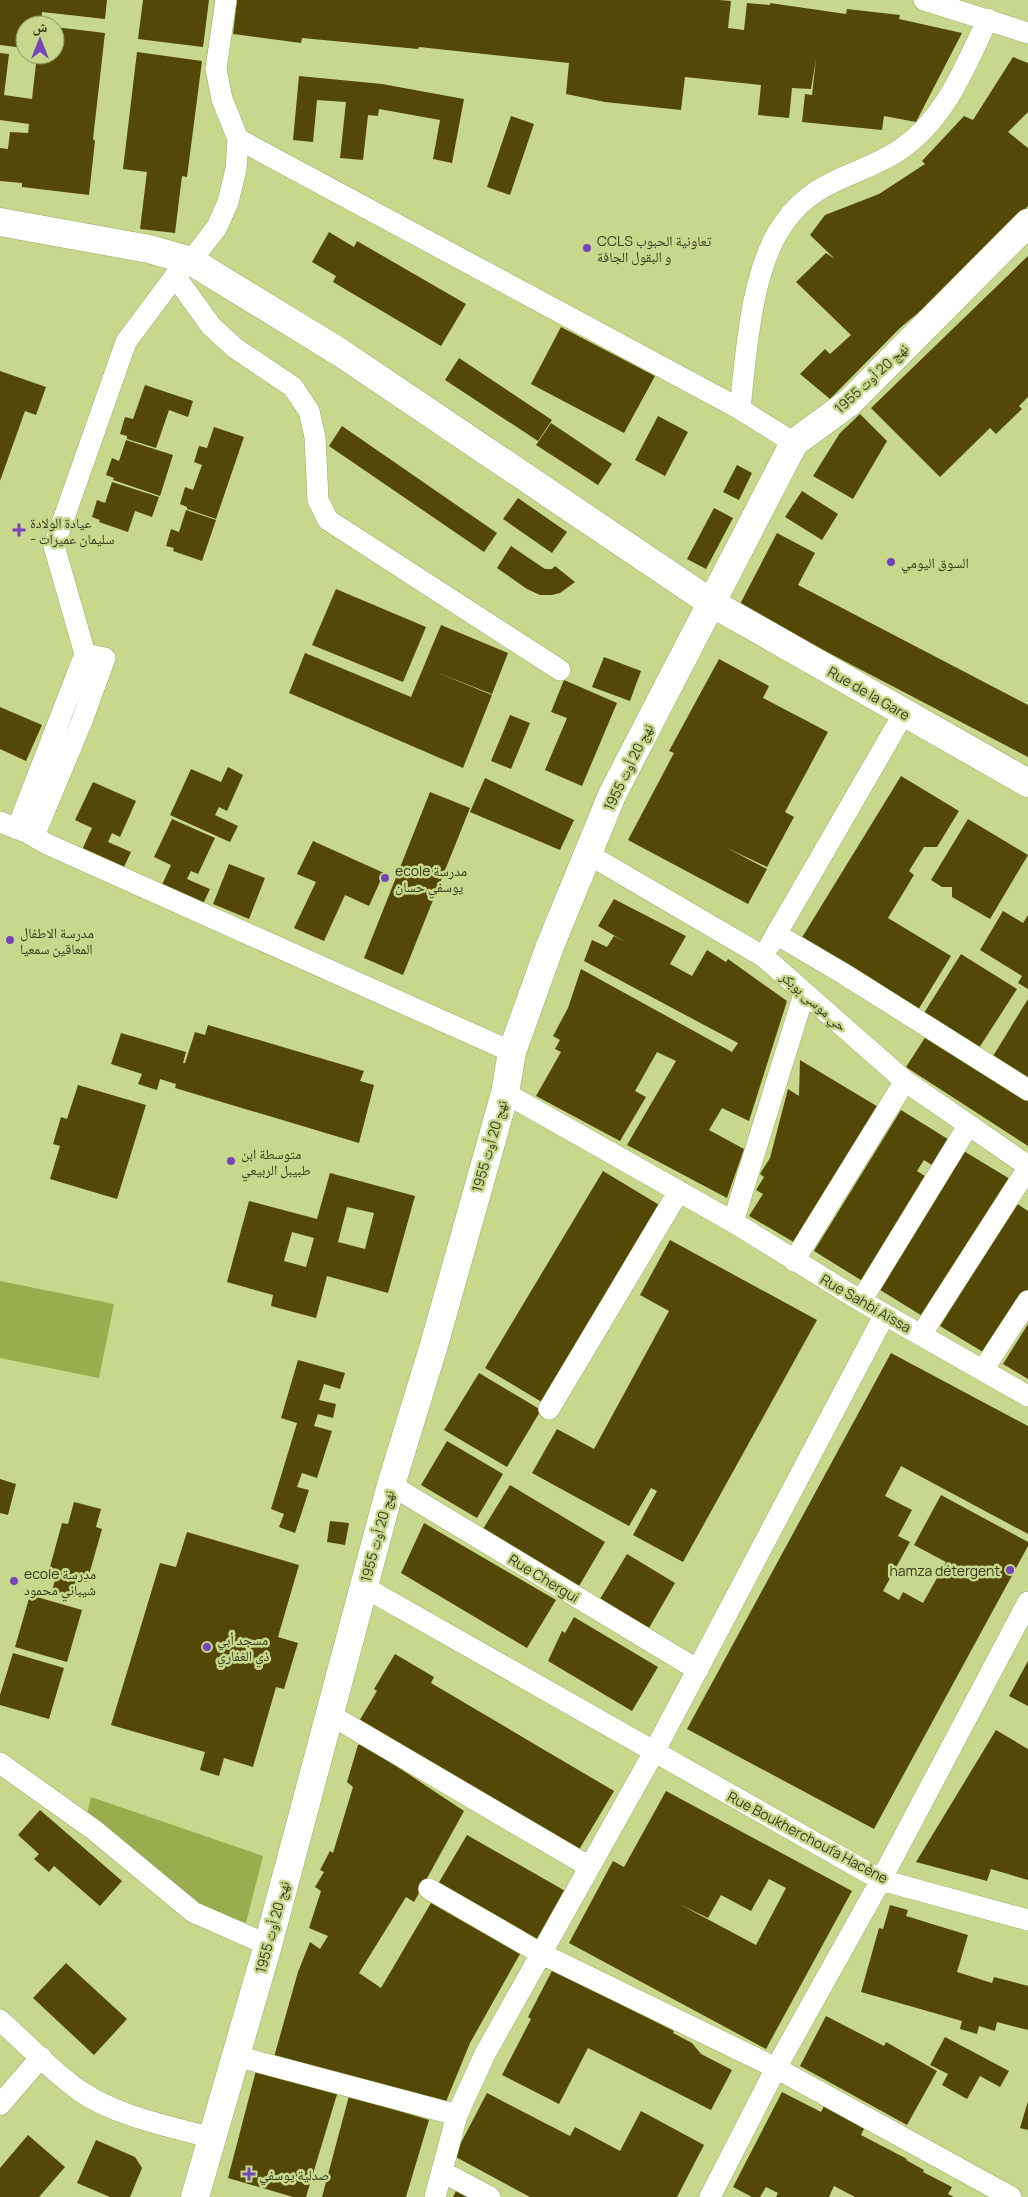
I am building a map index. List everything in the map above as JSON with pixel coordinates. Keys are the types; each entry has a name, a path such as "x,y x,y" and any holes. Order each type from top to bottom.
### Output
{"main road":[{"name":"Rue de la Gare","path":"0,222 149,249 341,353 710,602 1028,783"},
{"name":"نهج 20 أوت 1955","path":"194,2197 213,2138 268,1945 391,1485 434,1345 504,1093 512,1052 550,946 612,795 710,602 794,443 850,402 1028,223"}],"street":[{"path":"226,0 216,69 222,99 238,139 236,169 228,202 217,227 126,342 54,546 85,654 17,829 512,1052"},
{"path":"924,0 1028,32"},
{"path":"740,409 757,289 768,256 783,224 802,201 839,177 899,150 925,130 949,100 988,20"},
{"path":"238,139 740,409 794,443"},
{"path":"183,269 210,326 235,348 293,387 310,411 315,437 318,500 328,520 560,670"},
{"path":"764,957 904,713"},
{"name":"حي موسى بوبكر","path":"588,854 764,957 905,1081 1028,1167"},
{"path":"776,934 844,974 1028,1090"},
{"path":"733,1222 804,994"},
{"path":"794,1261 905,1081"},
{"name":"Rue Sahbi Aïssa","path":"504,1093 733,1222 861,1301 1028,1396"},
{"path":"861,1301 968,1126"},
{"path":"921,1335 1028,1167"},
{"path":"549,1409 679,1191"},
{"path":"983,1370 1028,1301"},
{"path":"435,2197 457,2115 485,2054 588,1866 654,1752 886,1314"},
{"name":"Rue Chergui","path":"391,1485 698,1670"},
{"name":"Rue Boukherchoufa Hacène","path":"364,1587 881,1880 1028,1920"},
{"path":"710,2197 776,2068 881,1880 1028,1602"},
{"path":"329,1714 588,1866"},
{"path":"0,1763 94,1830 193,1912 268,1945"},
{"path":"429,1889 540,1953 776,2068 1011,2197"},
{"path":"0,2020 80,2091 123,2112 159,2124 213,2138"},
{"path":"236,2056 457,2115"},
{"path":"0,2105 41,2057"},
{"path":"443,2172 490,2197"}],"green space":[{"path":"0,1281 114,1304 99,1378 0,1358"},
{"path":"91,1797 263,1856 246,1923 197,1905 87,1814"}],"building":[{"path":"0,0 107,0 105,19 42,12 42,15 15,15 15,47 0,45"},
{"path":"143,0 209,0 203,47 138,39"},
{"path":"237,0 719,0 731,1 728,28 744,30 747,3 770,5 770,3 846,14 847,9 900,15 899,19 962,33 916,122 884,116 882,130 802,122 805,94 812,95 816,59 811,89 792,88 789,118 758,115 761,85 685,77 681,110 605,102 566,94 569,63 419,47 418,49 302,38 301,43 233,34"},
{"path":"65,28 105,33 93,139 95,141 89,195 22,187 22,183 0,181 0,148 8,149 10,132 28,133 29,124 0,120 0,53 9,54 4,95 32,99 36,65 65,65"},
{"path":"137,52 202,61 187,177 182,176 175,233 140,229 147,172 123,169"},
{"path":"1013,57 1028,63 1028,112 1008,132 1028,148 1028,206 962,276 900,328 830,399 800,374 825,349 830,354 851,335 796,282 826,253 835,259 810,235 825,215 879,194 925,164 922,161 964,116 973,120"},
{"path":"299,76 382,84 464,99 452,163 433,159 440,120 379,109 378,116 368,115 363,160 340,158 346,102 317,100 313,142 293,140"},
{"path":"511,116 534,124 510,195 487,187"},
{"path":"329,232 354,247 357,241 466,304 441,346 333,282 336,276 312,262"},
{"path":"1028,256 1028,397 1019,406 1022,409 996,434 990,428 940,477 871,408"},
{"path":"561,327 655,376 624,433 531,384"},
{"path":"459,358 552,420 538,441 445,380"},
{"path":"0,371 46,387 36,415 25,411 0,481"},
{"path":"145,385 193,401 188,417 169,410 156,448 127,439 127,436 120,434 125,417 133,419"},
{"path":"860,414 887,441 853,499 813,476 840,433"},
{"path":"658,416 688,432 665,476 635,460"},
{"path":"551,423 612,464 598,485 536,445"},
{"path":"342,426 497,533 484,552 329,446"},
{"path":"214,427 244,437 216,519 187,509 187,507 180,504 185,487 193,490 202,465 194,462 199,446 207,448"},
{"path":"126,440 173,455 160,496 113,480 114,478 106,475 112,458 119,461"},
{"path":"737,465 752,473 739,500 723,492"},
{"path":"112,482 159,497 152,517 135,511 128,532 99,522 100,520 92,517 97,500 105,503"},
{"path":"802,491 838,514 822,540 785,517"},
{"path":"518,498 567,532 552,553 503,519"},
{"path":"714,508 733,518 706,569 687,559"},
{"path":"186,510 216,520 202,561 173,551 174,548 166,546 171,529 179,532"},
{"path":"777,533 815,553 798,585 1028,705 1028,757 739,606"},
{"path":"511,546 545,569 552,569 555,566 575,582 560,593 552,595 540,595 527,589 497,568"},
{"path":"336,589 426,627 403,682 312,645"},
{"path":"441,625 508,653 492,694 433,671 492,695 463,768 289,693 305,653 411,697"},
{"path":"604,657 641,671 630,701 592,687"},
{"path":"719,659 769,686 763,698 828,732 785,812 794,817 767,867 725,847 767,869 748,904 628,840 674,753 669,751"},
{"path":"564,680 617,703 582,786 545,770 567,718 551,712"},
{"path":"0,707 42,725 26,761 0,749"},
{"path":"510,715 530,723 511,769 491,761"},
{"path":"228,767 243,775 227,811 219,807 215,815 238,826 230,842 170,815 191,769 221,782"},
{"path":"901,776 959,811 937,847 924,847 909,871 914,875 888,918 951,956 918,1010 801,939"},
{"path":"485,778 574,820 560,850 470,812"},
{"path":"93,782 136,801 120,837 112,833 108,842 131,852 123,869 82,850 92,828 75,820"},
{"path":"430,792 470,808 403,975 364,958"},
{"path":"172,819 215,838 198,874 191,871 187,879 210,889 202,906 161,887 171,865 154,857"},
{"path":"968,819 1028,855 990,919 952,897 952,887 942,887 931,880"},
{"path":"313,841 384,873 369,906 345,895 324,941 294,928 316,882 297,874"},
{"path":"229,864 265,878 249,919 213,904"},
{"path":"614,899 686,936 670,964 692,976 707,950 726,962 728,959 787,1001 749,1121 722,1108 709,1130 744,1149 727,1198 627,1145 676,1061 657,1052 635,1091 646,1097 620,1141 536,1096 561,1052 555,1049 560,1040 553,1036 568,1008 581,969 732,1052 738,1043 584,961 592,940 607,947 614,936 627,943 598,926"},
{"path":"1003,911 1023,923 1028,915 1028,989 1018,983 1022,976 980,950"},
{"path":"961,954 1017,989 979,1048 924,1013"},
{"path":"1028,999 1028,1085 990,1061"},
{"path":"208,1025 364,1071 360,1081 374,1085 359,1143 175,1088 176,1084 160,1079 157,1090 138,1084 142,1074 111,1064 121,1033 186,1052 183,1063 185,1063 195,1032 205,1035"},
{"path":"928,1033 1028,1098 1028,1146 906,1067"},
{"path":"800,1060 880,1108 797,1244 749,1216 763,1194 756,1190 764,1177 760,1174 770,1158 788,1089 799,1096"},
{"path":"78,1085 146,1105 117,1199 50,1179 60,1146 53,1144 61,1117 67,1119"},
{"path":"901,1110 951,1141 935,1167 924,1160 917,1171 928,1178 864,1282 814,1251"},
{"path":"962,1150 1010,1179 924,1317 877,1288"},
{"path":"603,1171 666,1209 545,1404 485,1368"},
{"path":"330,1173 415,1196 388,1293 327,1276 316,1318 271,1306 273,1295 227,1282 249,1201 317,1219","holes":["347,1207 374,1213 365,1249 338,1242","292,1232 314,1238 306,1267 284,1261"]},
{"path":"1016,1203 1028,1211 1028,1290 988,1355 940,1326"},
{"path":"670,1240 817,1320 683,1562 633,1535 657,1491 651,1488 629,1526 532,1473 557,1429 594,1449 669,1311 640,1295"},
{"path":"1028,1324 1028,1379 1003,1364"},
{"path":"891,1353 1028,1426 1028,1534 901,1466 885,1496 912,1510 898,1536 910,1542 883,1591 899,1600 903,1592 923,1603 946,1562 914,1545 941,1495 1028,1542 1028,1546 874,1829 687,1729"},
{"path":"298,1360 345,1373 340,1389 324,1384 319,1400 336,1404 333,1418 318,1414 314,1426 332,1431 317,1478 302,1473 297,1487 309,1490 295,1533 279,1527 284,1514 271,1509 297,1423 281,1418"},
{"path":"479,1373 541,1410 507,1467 444,1430"},
{"path":"447,1441 503,1474 477,1518 421,1485"},
{"path":"0,1479 16,1484 8,1515 0,1513"},
{"path":"510,1485 605,1542 579,1586 483,1529"},
{"path":"74,1502 101,1509 96,1527 102,1529 87,1582 80,1580 75,1597 52,1591 58,1570 50,1567 62,1523 68,1524"},
{"path":"330,1521 349,1523 345,1545 327,1542"},
{"path":"424,1523 556,1600 527,1648 401,1573"},
{"name":"مسجد أبي ذي الغفاري","path":"187,1532 299,1565 278,1637 298,1643 284,1689 276,1687 253,1767 224,1758 219,1776 200,1770 205,1752 111,1725 160,1563 176,1567"},
{"path":"627,1554 675,1583 649,1628 600,1599"},
{"path":"30,1595 82,1610 67,1662 15,1647"},
{"path":"574,1617 658,1667 632,1711 548,1661 562,1631 565,1633"},
{"path":"13,1653 64,1668 49,1719 0,1705 0,1695"},
{"path":"395,1654 434,1677 431,1683 614,1791 577,1853 358,1723 377,1691 374,1689"},
{"path":"1028,1661 1028,1706 1009,1696"},
{"path":"996,1730 1028,1749 1028,1880 991,1869 987,1881 916,1862"},
{"path":"363,1744 464,1811 414,1902 406,1897 359,1973 381,1988 431,1903 520,1954 470,2043 443,2109 274,2057 298,1972 310,1942 320,1949 328,1936 309,1928 321,1891 315,1887 324,1872 320,1870 330,1851 333,1853 353,1787 347,1782 358,1745"},
{"path":"666,1791 852,1891 766,2049 569,1943 613,1861 624,1867","holes":["769,1879 786,1888 756,1945 679,1904 708,1918 721,1895 751,1911"]},
{"path":"40,1810 122,1881 100,1906 54,1866 49,1872 34,1859 39,1854 18,1835"},
{"path":"467,1835 567,1892 538,1941 438,1884"},
{"path":"890,1905 908,1910 906,1916 968,1935 957,1972 992,1983 994,1977 1028,1986 1028,2030 997,2022 995,2031 979,2026 977,2034 960,2029 962,2021 861,1992 879,1928 883,1929"},
{"path":"66,1963 127,2019 94,2055 33,1998"},
{"path":"556,1963 612,2000 674,2031 673,2033 692,2043 701,2054 732,2070 711,2110 588,2048 559,2104 502,2075 531,2019 528,2017"},
{"path":"826,2016 884,2046 886,2042 937,2071 907,2125 800,2066"},
{"path":"945,2037 1009,2071 1000,2087 980,2076 967,2099 942,2085 948,2074 930,2065"},
{"path":"257,2067 338,2091 306,2197 293,2197 228,2178"},
{"path":"782,2092 821,2112 824,2106 865,2127 861,2135 907,2159 924,2170 923,2172 952,2187 948,2194 954,2197 855,2197 834,2186 829,2197 776,2197 778,2193 766,2187 760,2197 752,2197 733,2187"},
{"path":"487,2093 570,2136 575,2127 620,2151 641,2111 704,2145 677,2197 530,2197 454,2156"},
{"path":"349,2096 429,2120 406,2197 322,2197"},
{"path":"1028,2101 1028,2130 1020,2128"},
{"path":"28,2135 65,2167 39,2197 0,2197 0,2168"},
{"path":"96,2140 135,2157 142,2168 130,2197 110,2197 77,2183"},
{"path":"458,2187 479,2197 453,2197"}],"place":[{"name":"CCLS تعاونية الحبوب و البقول الجافة","path":"587,248"},
{"name":"عيادة الولادة - سليمان عميرات","path":"19,530"},
{"name":"السوق اليومي","path":"891,562"},
{"name":"ecole مدرسة يوسفي حسان","path":"385,878"},
{"name":"مدرسة الاطفال المعاقين سمعيا","path":"10,940"},
{"name":"متوسطة ابن طبيبل الربيعي","path":"231,1161"},
{"name":"hamza détergent","path":"1010,1570"},
{"name":"ecole مدرسة شيباني محمود","path":"14,1581"},
{"name":"مسجد أبي ذي الغفاري","path":"207,1647"},
{"name":"صدلية يوسفي","path":"249,2174"}]}
